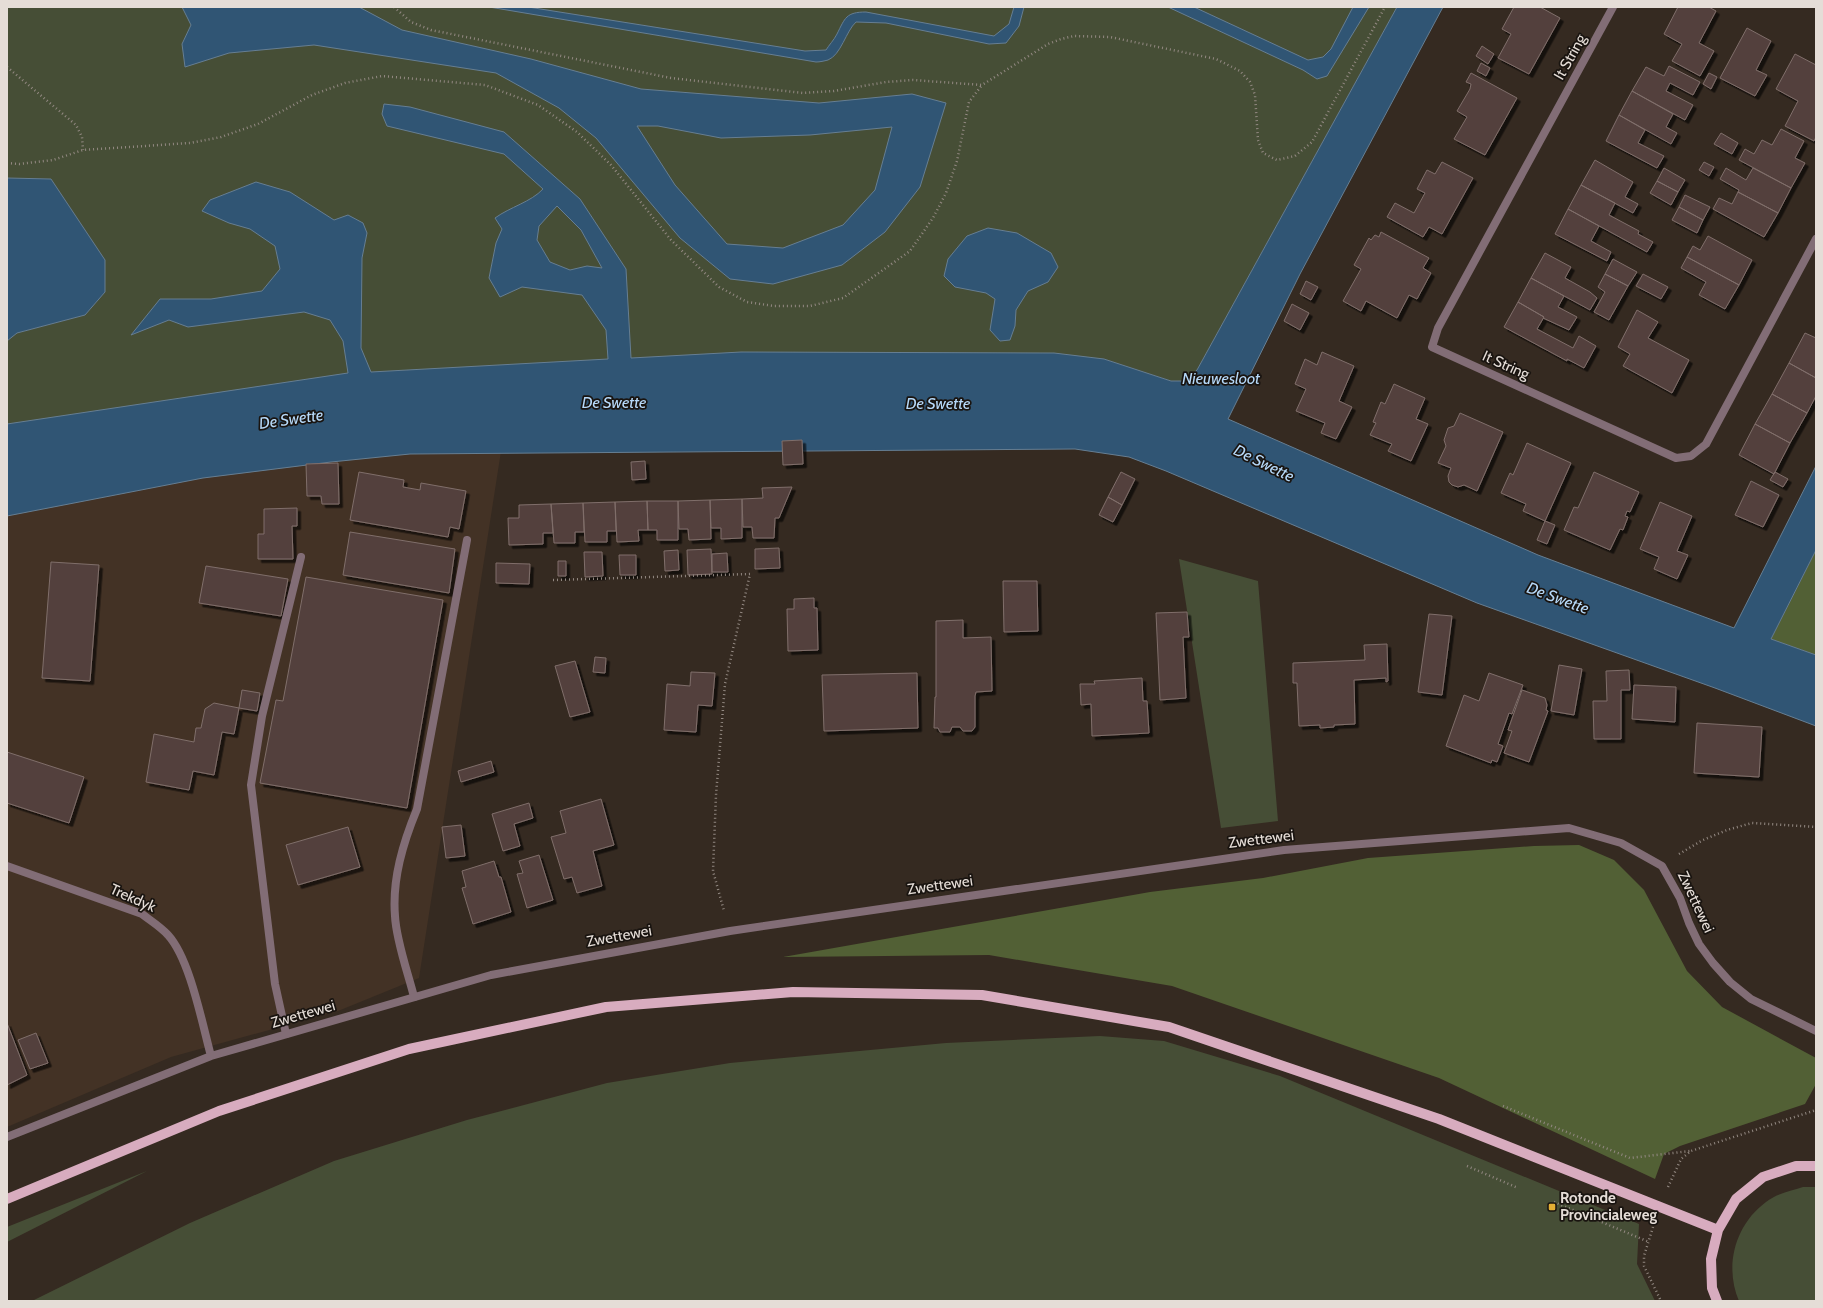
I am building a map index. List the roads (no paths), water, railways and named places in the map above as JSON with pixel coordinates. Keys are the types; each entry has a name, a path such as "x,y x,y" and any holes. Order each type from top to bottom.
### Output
{"main road":[{"path":"7,1199 219,1111 409,1049 606,1007 793,992 982,995 1169,1027 1438,1119 1718,1230"},
{"path":"1717,1301 1712,1288 1711,1259 1718,1230 1736,1200 1763,1177 1796,1166 1816,1166"}],"street":[{"name":"It String","path":"1613,7 1438,328 1432,347 1676,458 1691,456 1706,444 1816,239"},
{"path":"414,997 395,917 396,883 404,842 417,809 467,540"},
{"path":"286,1034 275,984 251,785 262,716 301,557"},
{"name":"Zwettewei","path":"7,1137 211,1056 491,975 730,931 1284,850 1570,828 1621,843 1662,866 1680,898 1689,923 1699,944 1730,982 1751,999 1816,1031"},
{"name":"Trekdyk","path":"7,866 142,914 158,925 169,936 184,962 211,1056"}],"water":[{"path":"182,7 359,7 402,30 531,59 641,89 819,103 912,94 946,103 920,187 885,232 842,265 773,284 730,279 680,238 596,138 559,108 496,73 314,45 229,53 185,67 182,44 191,25","holes":["637,126 658,126 721,138 810,135 892,127 875,190 843,225 783,248 727,244 675,185"]},
{"path":"489,7 528,7 805,51 826,50 836,36 844,20 854,13 866,12 994,36 1009,24 1014,7 1024,7 1019,26 1006,43 989,44 886,23 856,22 833,57 828,60 816,62"},
{"path":"1168,7 1194,7 1308,60 1323,57 1331,49 1353,7 1369,7 1327,76 1317,79 1303,70"},
{"path":"1397,7 1443,7 1300,274 1228,419 1538,555 1734,628 1816,466 1816,550 1771,639 1816,655 1816,726 1715,688 1477,603 1166,471 1129,457 1075,449 410,454 203,478 7,516 7,424 348,373 343,341 330,320 304,312 188,327 169,320 131,335 160,299 211,299 262,291 280,269 275,246 250,229 229,223 202,211 210,200 256,182 290,192 334,220 348,215 363,223 367,233 362,258 361,348 371,372 608,359 606,330 582,295 522,287 500,297 489,278 496,243 502,229 495,218 538,194 543,189 504,154 387,126 382,114 384,104 410,107 504,132 580,199 626,269 631,358 741,352 1054,353 1104,359 1171,381 1185,381 1197,370","holes":["557,206 581,230 602,268 587,266 570,270 550,262 537,240 539,226"]},
{"path":"7,178 51,179 105,260 105,292 85,315 17,333 7,341"},
{"path":"988,228 1017,233 1051,253 1058,267 1048,282 1028,291 1016,310 1015,326 1010,340 1000,341 990,330 995,299 986,293 955,287 944,276 948,259 967,236"}],"place":[{"name":"Rotonde Provincialeweg","path":"1552,1207"}],"water label":[{"name":"Nieuwesloot","path":"1221,378"},
{"name":"De Swette","path":"614,402"},
{"name":"De Swette","path":"938,403"},
{"name":"De Swette","path":"291,419"},
{"name":"De Swette","path":"1264,463"},
{"name":"De Swette","path":"1558,598"}]}
